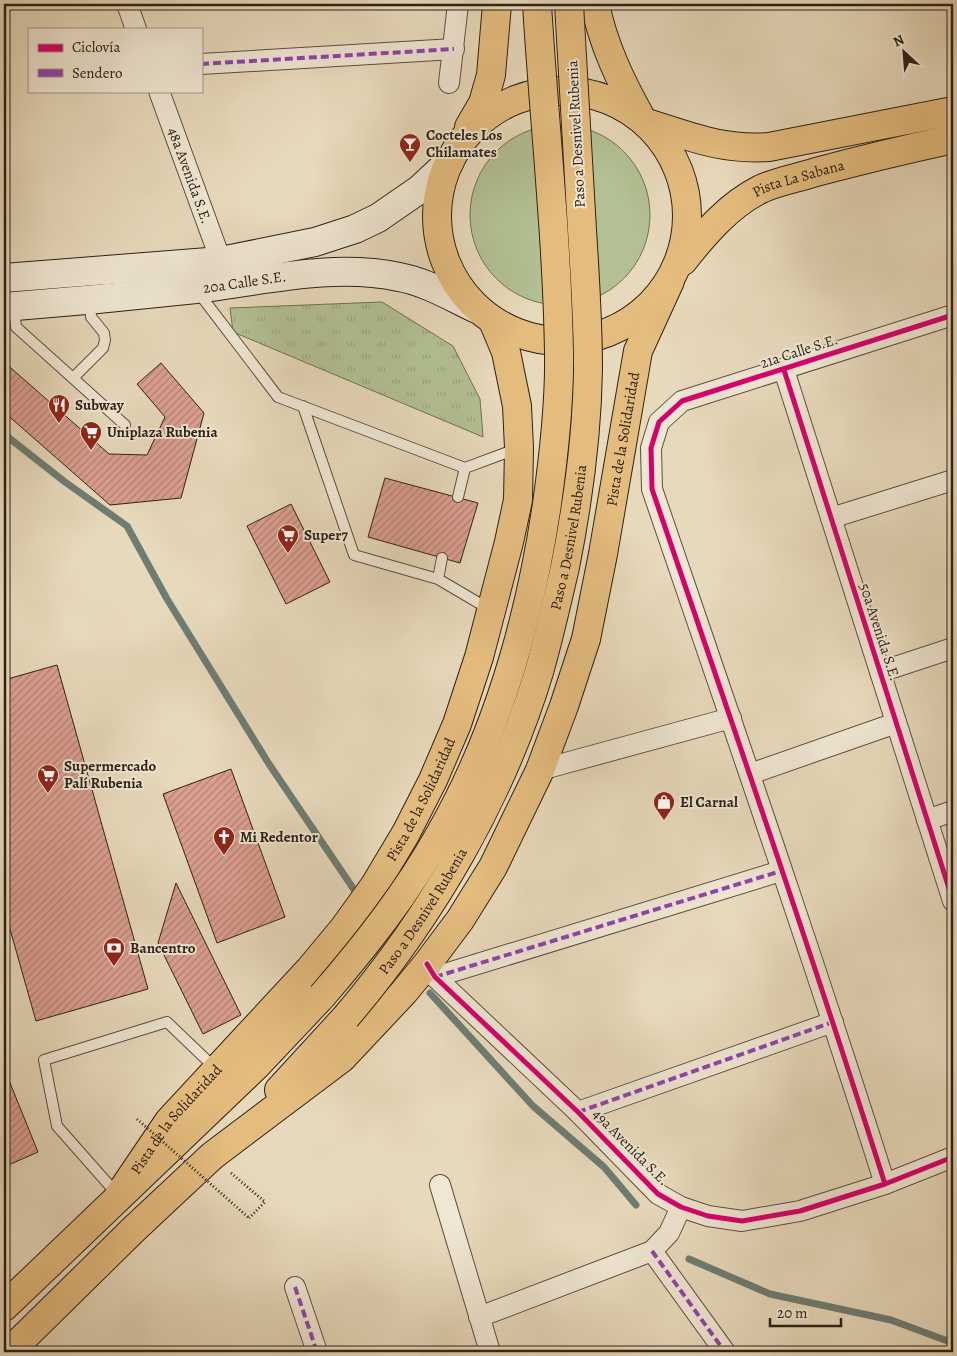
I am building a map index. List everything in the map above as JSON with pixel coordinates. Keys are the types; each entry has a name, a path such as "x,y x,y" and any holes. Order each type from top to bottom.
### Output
{"main road":[{"path":"497,4 491,75 483,103 451,158 442,180 438,200 439,240 444,260 453,279 465,296 486,316 514,332 536,339 560,341 590,338 618,328 638,316 655,300 672,276 683,251 688,230 685,186 674,158 658,134 644,120 622,83 599,27 594,4"},
{"name":"Paso a Desnivel Rubenia","path":"322,996 363,948 403,894 449,817 495,714 512,663 533,588 552,470 556,431 559,352 554,244 537,4"},
{"name":"Paso a Desnivel Rubenia","path":"346,1017 392,959 431,902 460,856 479,819 501,774 523,720 548,641 560,589 581,478 588,370 586,302 569,4"},
{"path":"451,158 468,134 486,117 508,103 533,94 558,91 583,92 608,99 644,120"},
{"name":"Pista La Sabana","path":"644,120 703,142 753,148 769,147 953,111"},
{"name":"Pista La Sabana","path":"672,276 698,242 719,220 747,198 761,190 863,159 953,139"},
{"name":"Pista de la Solidaridad","path":"14,1351 134,1229 212,1156 342,1058 404,992 431,971 493,866 519,816 540,770 564,706 586,640 603,554 638,351 672,276"},
{"name":"Pista de la Solidaridad","path":"119,1195 169,1121 310,969 344,928 389,862 434,780 457,724 492,610 518,500 519,448 517,406 513,381 506,352 486,316"},
{"name":"Pista de la Solidaridad","path":"4,1307 256,1066 322,996"},
{"name":"Pista de la Solidaridad","path":"236,1137 346,1017"}],"street":[{"path":"127,4 136,28"},
{"path":"449,84 458,4"},
{"path":"202,64 454,49"},
{"name":"48a Avenida S.E.","path":"159,92 220,261"},
{"name":"20a Calle S.E.","path":"4,278 220,261 315,242 355,229 378,218 428,182 451,158"},
{"name":"20a Calle S.E.","path":"9,306 196,289 326,272 371,272 401,277 420,283 486,316"},
{"name":"21a Calle S.E.","path":"731,718 652,489 651,448 659,422 682,401 953,315"},
{"name":"50a Avenida S.E.","path":"784,370 953,901"},
{"path":"831,518 953,480"},
{"path":"880,672 953,648"},
{"path":"540,770 731,718 781,871 834,1022 885,1184"},
{"path":"750,774 896,723"},
{"path":"927,820 953,811"},
{"path":"431,971 781,871"},
{"name":"49a Avenida S.E.","path":"431,971 578,1112 658,1194 682,1207 708,1216 742,1221 800,1211 885,1184 953,1157"},
{"path":"578,1112 834,1022"},
{"path":"440,1185 490,1352"},
{"path":"479,1316 652,1252 670,1233 682,1207"},
{"path":"652,1252 725,1352"},
{"path":"295,1287 317,1352"}],"lane":[{"path":"196,289 278,397 465,468 519,448"},
{"path":"73,378 103,348 105,340 104,333 91,317 90,299"},
{"path":"9,306 16,327 125,425"},
{"path":"303,406 354,555 438,578 492,610"},
{"path":"458,497 465,468"},
{"path":"438,578 442,558"},
{"path":"119,1195 57,1126 44,1060 167,1022 218,1070"}],"path":[{"path":"137,1119 249,1218 264,1202 212,1156"}],"green space":[{"path":"560,125 578,127 594,132 610,140 629,158 635,165 646,189 650,215 648,233 643,249 635,265 617,284 610,290 586,301 560,305 542,303 526,298 510,290 491,272 485,265 474,241 470,215 472,197 477,181 485,165 503,146 510,140 534,129"},
{"path":"382,302 453,346 480,399 483,437 233,332 230,308"}],"building":[{"path":"4,362 109,454 147,455 165,417 137,384 161,363 204,413 181,498 110,505 4,412"},
{"path":"385,478 478,503 460,563 368,537"},
{"name":"Super7","path":"291,504 330,582 286,604 247,526"},
{"name":"Supermercado Palí Rubenia","path":"57,665 148,989 36,1021 4,908 4,680"},
{"name":"Mi Redentor","path":"231,769 285,917 217,943 163,794"},
{"path":"176,883 241,1015 203,1034 158,943"},
{"path":"4,1068 38,1152 4,1167"}],"waterway":[{"path":"4,434 65,482 127,526 167,599 269,764 359,897"},
{"path":"430,993 533,1106 604,1167 636,1205"},
{"path":"689,1259 770,1294 891,1320 953,1343"}],"marked path":[{"path":"202,64 454,49"},
{"path":"435,977 781,871"},
{"path":"578,1112 833,1022"},
{"path":"652,1251 725,1352"},
{"path":"295,1287 317,1352"},
{"path":"14,1347 19,1352"}],"cycle path":[{"path":"885,1184 800,923 652,489 651,448 659,422 682,401 953,315"},
{"path":"784,370 953,901"},
{"path":"427,964 435,977 578,1112 658,1194 681,1207 708,1216 742,1221 800,1211 885,1184 953,1157"}],"place":[{"name":"Cocteles Los Chilamates","path":"410,163"},
{"name":"Subway","path":"59,424"},
{"name":"Uniplaza Rubenia","path":"91,451"},
{"name":"Super7","path":"288,554"},
{"name":"Supermercado Palí Rubenia","path":"48,794"},
{"name":"El Carnal","path":"664,821"},
{"name":"Mi Redentor","path":"224,856"},
{"name":"Bancentro","path":"114,967"}]}
